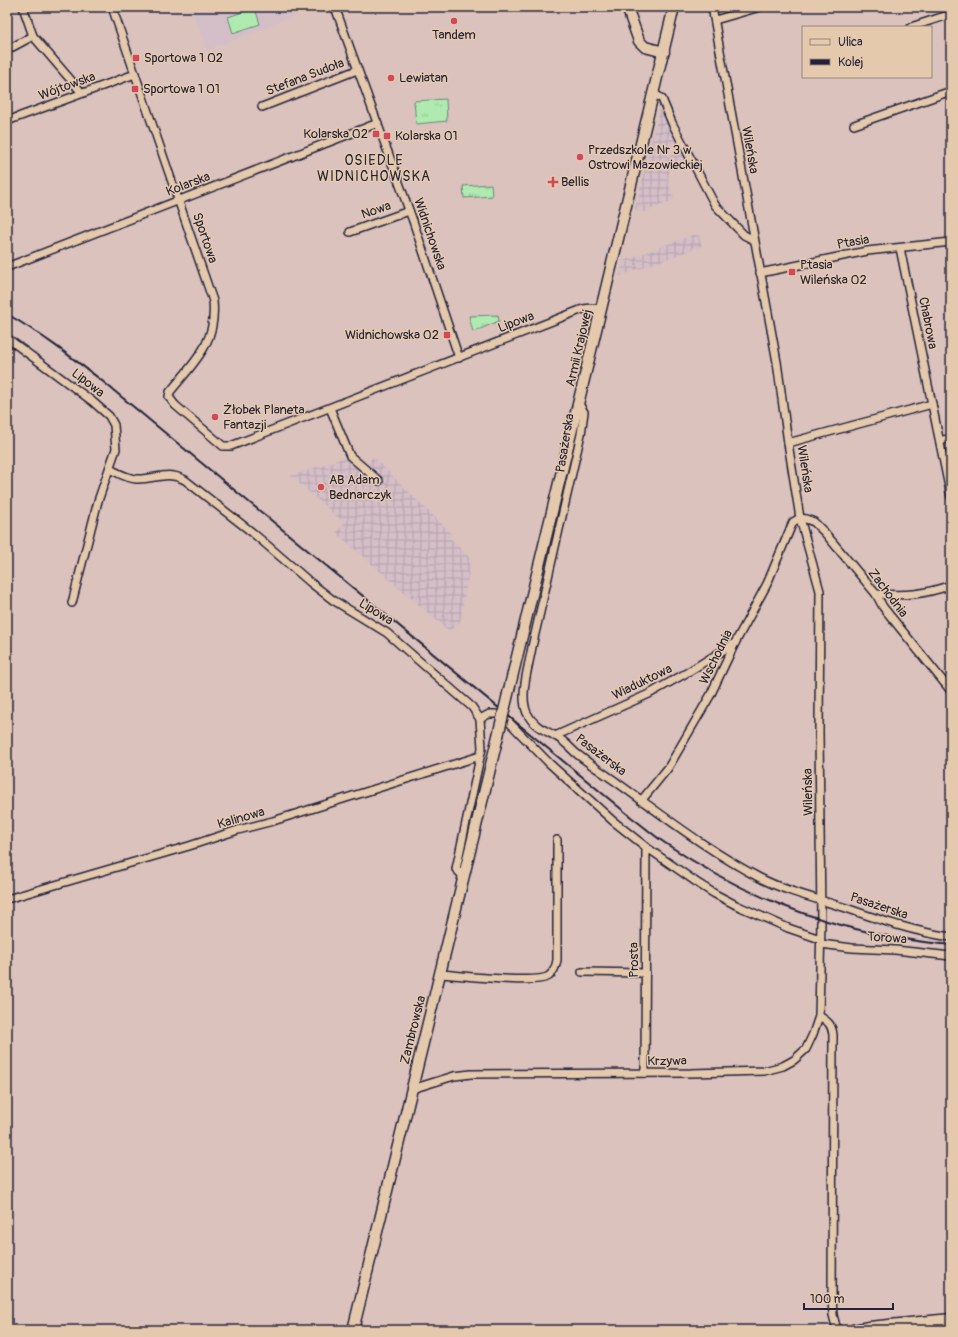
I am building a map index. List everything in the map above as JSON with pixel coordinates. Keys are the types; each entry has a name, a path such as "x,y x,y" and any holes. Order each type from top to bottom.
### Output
{"main road":[{"path":"627,7 640,41 645,46 664,52"},
{"name":"Armii Krajowej","path":"498,736 674,7"},
{"name":"Zambrowska","path":"353,1330 498,736"},
{"path":"853,1330 951,1319"}],"street":[{"path":"22,7 33,36 82,93"},
{"name":"Sportowa","path":"112,7 211,290 213,301 214,316 210,338 203,350 170,392 169,397 175,405 223,446 227,447"},
{"name":"Widnichowska","path":"335,7 378,123 459,358"},
{"name":"Wileńska","path":"712,7 777,362 800,518 820,591 820,942"},
{"path":"715,20 760,7"},
{"path":"914,26 951,14"},
{"path":"7,50 33,36"},
{"name":"Stefana Sudoła","path":"262,107 358,70"},
{"name":"Wójtowska","path":"7,121 135,74"},
{"path":"854,125 951,91"},
{"path":"654,93 662,99 672,123 715,205 744,235 754,240"},
{"name":"Kolarska","path":"7,267 378,123"},
{"name":"Nowa","path":"350,232 409,211"},
{"name":"Ptasia","path":"760,273 867,251 951,242"},
{"name":"Chabrowa","path":"900,248 951,498"},
{"name":"Lipowa","path":"227,447 583,309 601,309"},
{"name":"Lipowa","path":"7,338 81,392 109,416 114,425 116,449 98,501 72,603"},
{"name":"Pasażerska","path":"579,404 584,412 581,434 532,647 523,700 526,712 530,718 544,732 555,736 588,763 641,801 722,855 761,878 782,888 905,928 951,937"},
{"path":"788,443 932,404"},
{"path":"330,408 350,456 379,481"},
{"path":"940,441 951,438"},
{"name":"Lipowa","path":"110,469 124,476 135,479 175,475 185,480 253,533 311,584 333,600 387,633 467,702 480,718"},
{"name":"Zachodnia","path":"800,518 814,522 824,533 876,594 883,606 951,692"},
{"name":"Wschodnia","path":"641,801 668,768 710,696 735,643 767,584 793,522 800,518"},
{"path":"876,594 907,595 933,592 951,585"},
{"name":"Wiaduktowa","path":"555,736 649,694 735,643"},
{"name":"Torowa","path":"480,718 489,714 496,714 506,719 593,803 646,847 715,894 820,942 951,956"},
{"path":"464,877 456,869 482,748 480,718"},
{"name":"Kalinowa","path":"7,899 189,846 238,830 273,821 480,756"},
{"path":"440,974 477,976 495,979 537,979 548,977 554,971 557,954 558,840"},
{"name":"Prosta","path":"645,1073 646,847"},
{"name":"Krzywa","path":"412,1089 454,1076 471,1074 745,1072 764,1071 783,1066 794,1060 806,1049 819,1016 820,942"},
{"path":"582,972 646,973"},
{"path":"819,1016 828,1021 832,1028 833,1035 832,1299 837,1330"}],"shaded area":[{"path":"191,7 316,7 207,50"},
{"path":"663,109 678,143 664,149 668,157 682,151 688,163 669,171 668,183 675,199 645,212 635,209 659,110"},
{"path":"698,233 702,246 620,276 623,261"},
{"path":"346,457 350,463 367,464 373,457 452,534 449,537 471,559 460,622 449,631 336,533 344,523 291,476"}],"green space":[{"path":"255,8 260,24 233,33 228,17"},
{"path":"446,99 447,121 416,124 414,101"},
{"path":"491,184 492,196 464,198 463,186"},
{"path":"498,315 499,321 473,332 469,316"}],"railway":[{"path":"7,314 43,337 101,380 656,837 698,864 732,883 801,913 874,934 951,945"}],"place":[{"name":"Tandem","path":"454,21"},
{"name":"Sportowa 1 02","path":"136,58"},
{"name":"Lewiatan","path":"391,78"},
{"name":"Sportowa 1 01","path":"135,89"},
{"name":"Kolarska 02","path":"376,134"},
{"name":"Kolarska 01","path":"387,136"},
{"name":"Przedszkole Nr 3 w Ostrowi Mazowieckiej","path":"580,157"},
{"name":"Bellis","path":"553,182"},
{"name":"Ptasia Wileńska 02","path":"792,272"},
{"name":"Widnichowska 02","path":"447,335"},
{"name":"Żłobek Planeta Fantazji","path":"215,417"},
{"name":"AB Adam Bednarczyk","path":"321,487"}],"district":[{"name":"OSIEDLE WIDNICHOWSKA","path":"374,168"}]}
